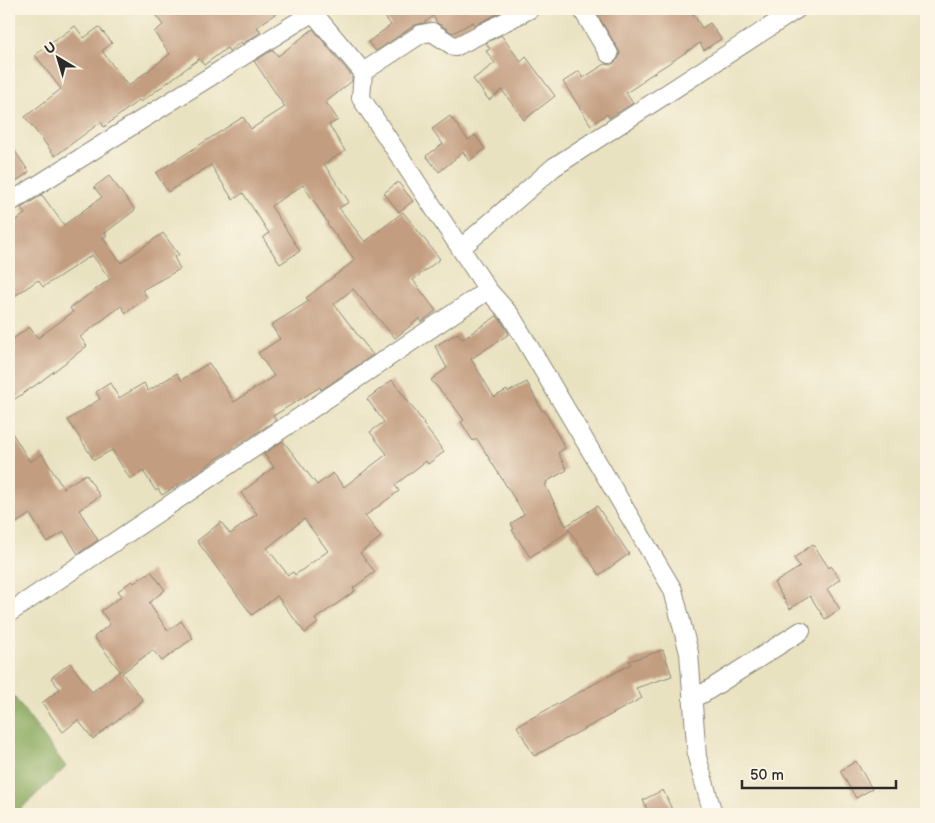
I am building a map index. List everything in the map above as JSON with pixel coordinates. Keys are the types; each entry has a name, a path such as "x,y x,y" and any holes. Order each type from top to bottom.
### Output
{"street":[{"path":"363,72 421,34 432,32 455,47 530,9"},
{"path":"582,9 609,54"},
{"path":"461,248 554,167 796,9"},
{"path":"9,203 314,10 363,72 361,98 488,290 511,316 673,590 689,653 697,696 697,757 713,814"},
{"path":"9,613 488,290"},
{"path":"697,696 801,631"}],"green space":[{"path":"9,690 66,767 15,814 9,814"}],"building":[{"path":"151,9 282,9 257,27 261,32 242,44 241,42 229,51 227,48 204,65 199,59 141,102 139,100 104,127 101,122 55,156 25,117 61,89 35,55 75,26 84,38 99,27 112,43 102,51 128,86 170,54 154,32 163,25"},
{"path":"379,9 507,9 475,25 473,22 453,33 437,23 433,16 424,23 415,25 376,51 368,42 391,25"},
{"path":"594,9 690,9 702,28 710,23 721,39 704,50 700,43 643,80 626,93 633,103 609,118 607,114 591,125 563,82 579,71 583,78 605,64 610,65 618,59 620,53"},
{"path":"313,29 352,76 352,81 326,102 338,120 329,125 345,151 324,164 349,202 339,208 365,242 403,212 440,259 413,280 436,311 421,322 420,318 395,338 353,289 334,304 373,355 321,390 320,387 273,416 276,420 162,495 158,489 156,491 143,471 130,479 112,450 94,460 68,420 100,399 96,392 110,383 119,398 144,383 148,391 177,373 181,380 209,363 234,402 274,376 258,353 280,339 271,325 309,301 306,298 355,260 327,224 303,185 271,206 300,251 280,264 263,238 269,233 243,193 233,200 211,165 168,192 156,173 243,117 251,129 285,107 254,61 273,50 278,56"},
{"path":"501,35 521,62 526,57 555,96 524,120 502,90 489,100 473,79 495,63 486,51 490,49 486,43"},
{"path":"450,116 468,140 475,135 485,149 469,161 463,152 439,172 426,156 443,144 432,129"},
{"path":"9,142 29,172 15,182 9,173"},
{"path":"109,176 135,210 105,233 107,235 103,238 121,263 163,233 179,255 174,257 180,269 142,290 147,297 126,313 121,306 80,337 87,346 9,403 9,342 29,327 38,338 73,312 70,308 110,279 92,255 43,287 38,280 9,300 9,225 25,214 21,208 42,195 64,225 102,197 94,187"},
{"path":"398,182 413,201 399,212 384,193"},
{"path":"497,316 509,334 471,359 494,397 527,382 542,411 544,410 565,448 558,453 567,470 546,482 547,484 545,485 566,526 597,506 629,554 599,575 568,528 569,531 530,557 512,530 514,529 511,524 524,514 477,439 473,441 461,422 464,420 431,380 447,368 435,346 458,333 462,339"},
{"path":"392,380 444,452 428,464 426,461 395,485 399,491 365,516 381,537 360,553 375,572 353,588 355,591 315,619 318,623 305,633 277,596 252,615 197,541 221,522 230,534 257,514 241,493 274,467 264,454 283,441 317,485 333,473 344,487 387,454 370,432 384,422 367,399","holes":["304,519 328,551 295,575 293,572 288,575 267,548"]},
{"path":"9,428 30,462 42,454 63,488 86,474 100,496 79,510 98,540 78,554 64,532 47,542 30,514 9,528"},
{"path":"813,544 829,568 831,566 840,579 827,589 840,609 825,619 810,596 790,609 774,583 800,567 794,558"},
{"path":"151,571 165,590 149,603 168,631 181,621 193,638 162,661 153,650 122,673 143,700 93,739 78,720 63,732 42,703 60,689 51,678 70,663 92,692 120,671 94,637 110,624 101,611 122,596 118,591"},
{"path":"663,650 672,676 636,688 642,698 534,756 517,726 631,664 629,661"},
{"path":"856,761 872,789 856,798 840,771"},
{"path":"663,790 674,814 649,814 643,800"}]}
